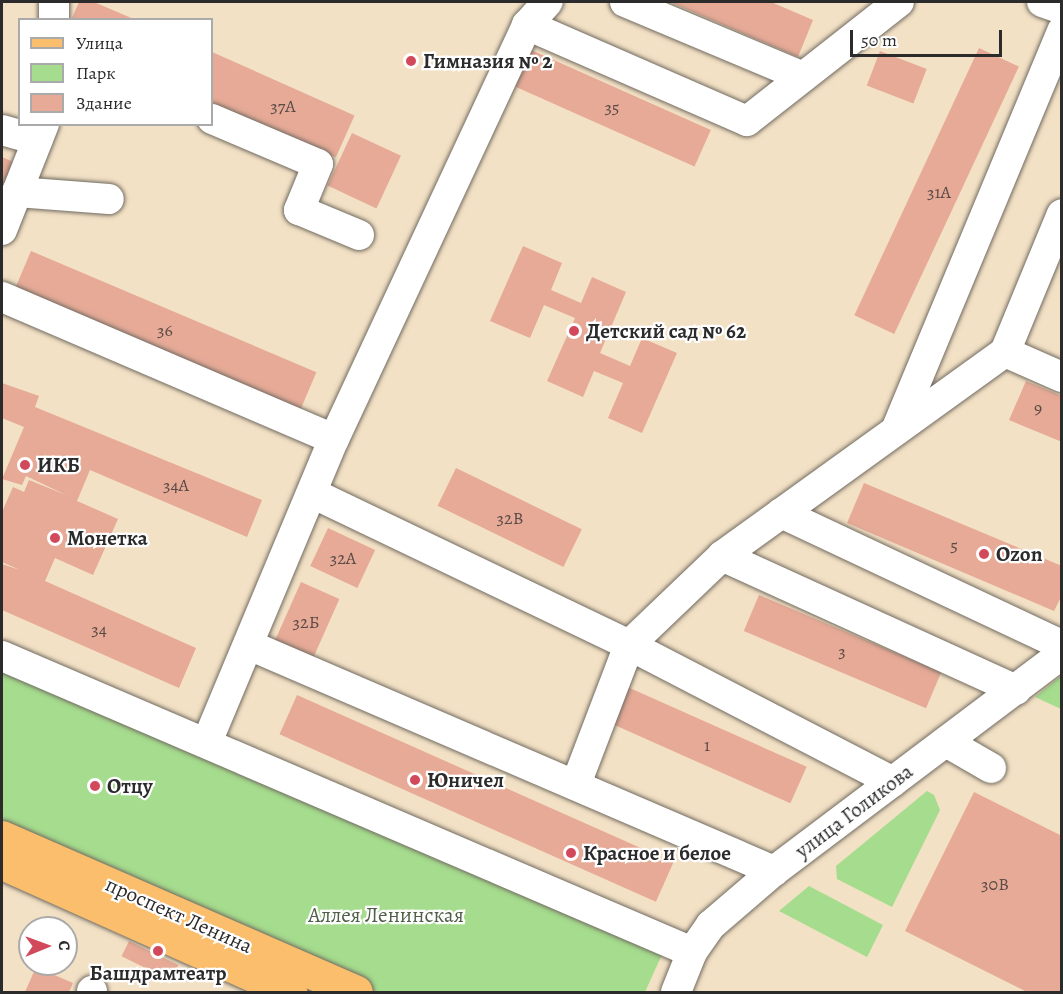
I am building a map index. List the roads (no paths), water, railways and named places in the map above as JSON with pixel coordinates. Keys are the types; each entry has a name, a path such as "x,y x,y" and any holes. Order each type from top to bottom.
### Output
{"main road":[{"name":"проспект Ленина","path":"2,837 287,985"},
{"name":"проспект Ленина","path":"2,863 287,985 356,993"}],"street":[{"path":"54,2 54,18"},
{"path":"207,742 334,438 527,25 548,2"},
{"path":"626,2 803,77"},
{"path":"527,25 747,121 899,2"},
{"path":"1042,2 1062,9"},
{"path":"896,430 1062,31"},
{"path":"213,119 318,164 299,210 359,235"},
{"path":"2,130 41,132 2,230"},
{"path":"17,192 109,199"},
{"path":"576,784 629,645 722,556 1005,352 1061,218"},
{"path":"2,297 334,438"},
{"path":"1005,352 1062,377"},
{"path":"312,493 629,645 894,782"},
{"path":"781,513 1062,645"},
{"path":"722,556 1016,690"},
{"path":"249,645 774,871"},
{"name":"улица Голикова","path":"676,993 692,952 711,925 774,871 1062,654"},
{"path":"2,656 692,952"},
{"path":"946,742 992,768"}],"place":[{"name":"Гимназия № 2","path":"411,61"},
{"name":"Детский сад № 62","path":"574,331"},
{"name":"ИКБ","path":"25,465"},
{"name":"Монетка","path":"55,538"},
{"name":"Ozon","path":"984,554"},
{"name":"Юничел","path":"415,780"},
{"name":"Отцу","path":"95,786"},
{"name":"Красное и белое","path":"571,853"},
{"name":"Башдрамтеатр","path":"158,951"}],"park label":[{"name":"Аллея Ленинская","path":"386,915"}]}
